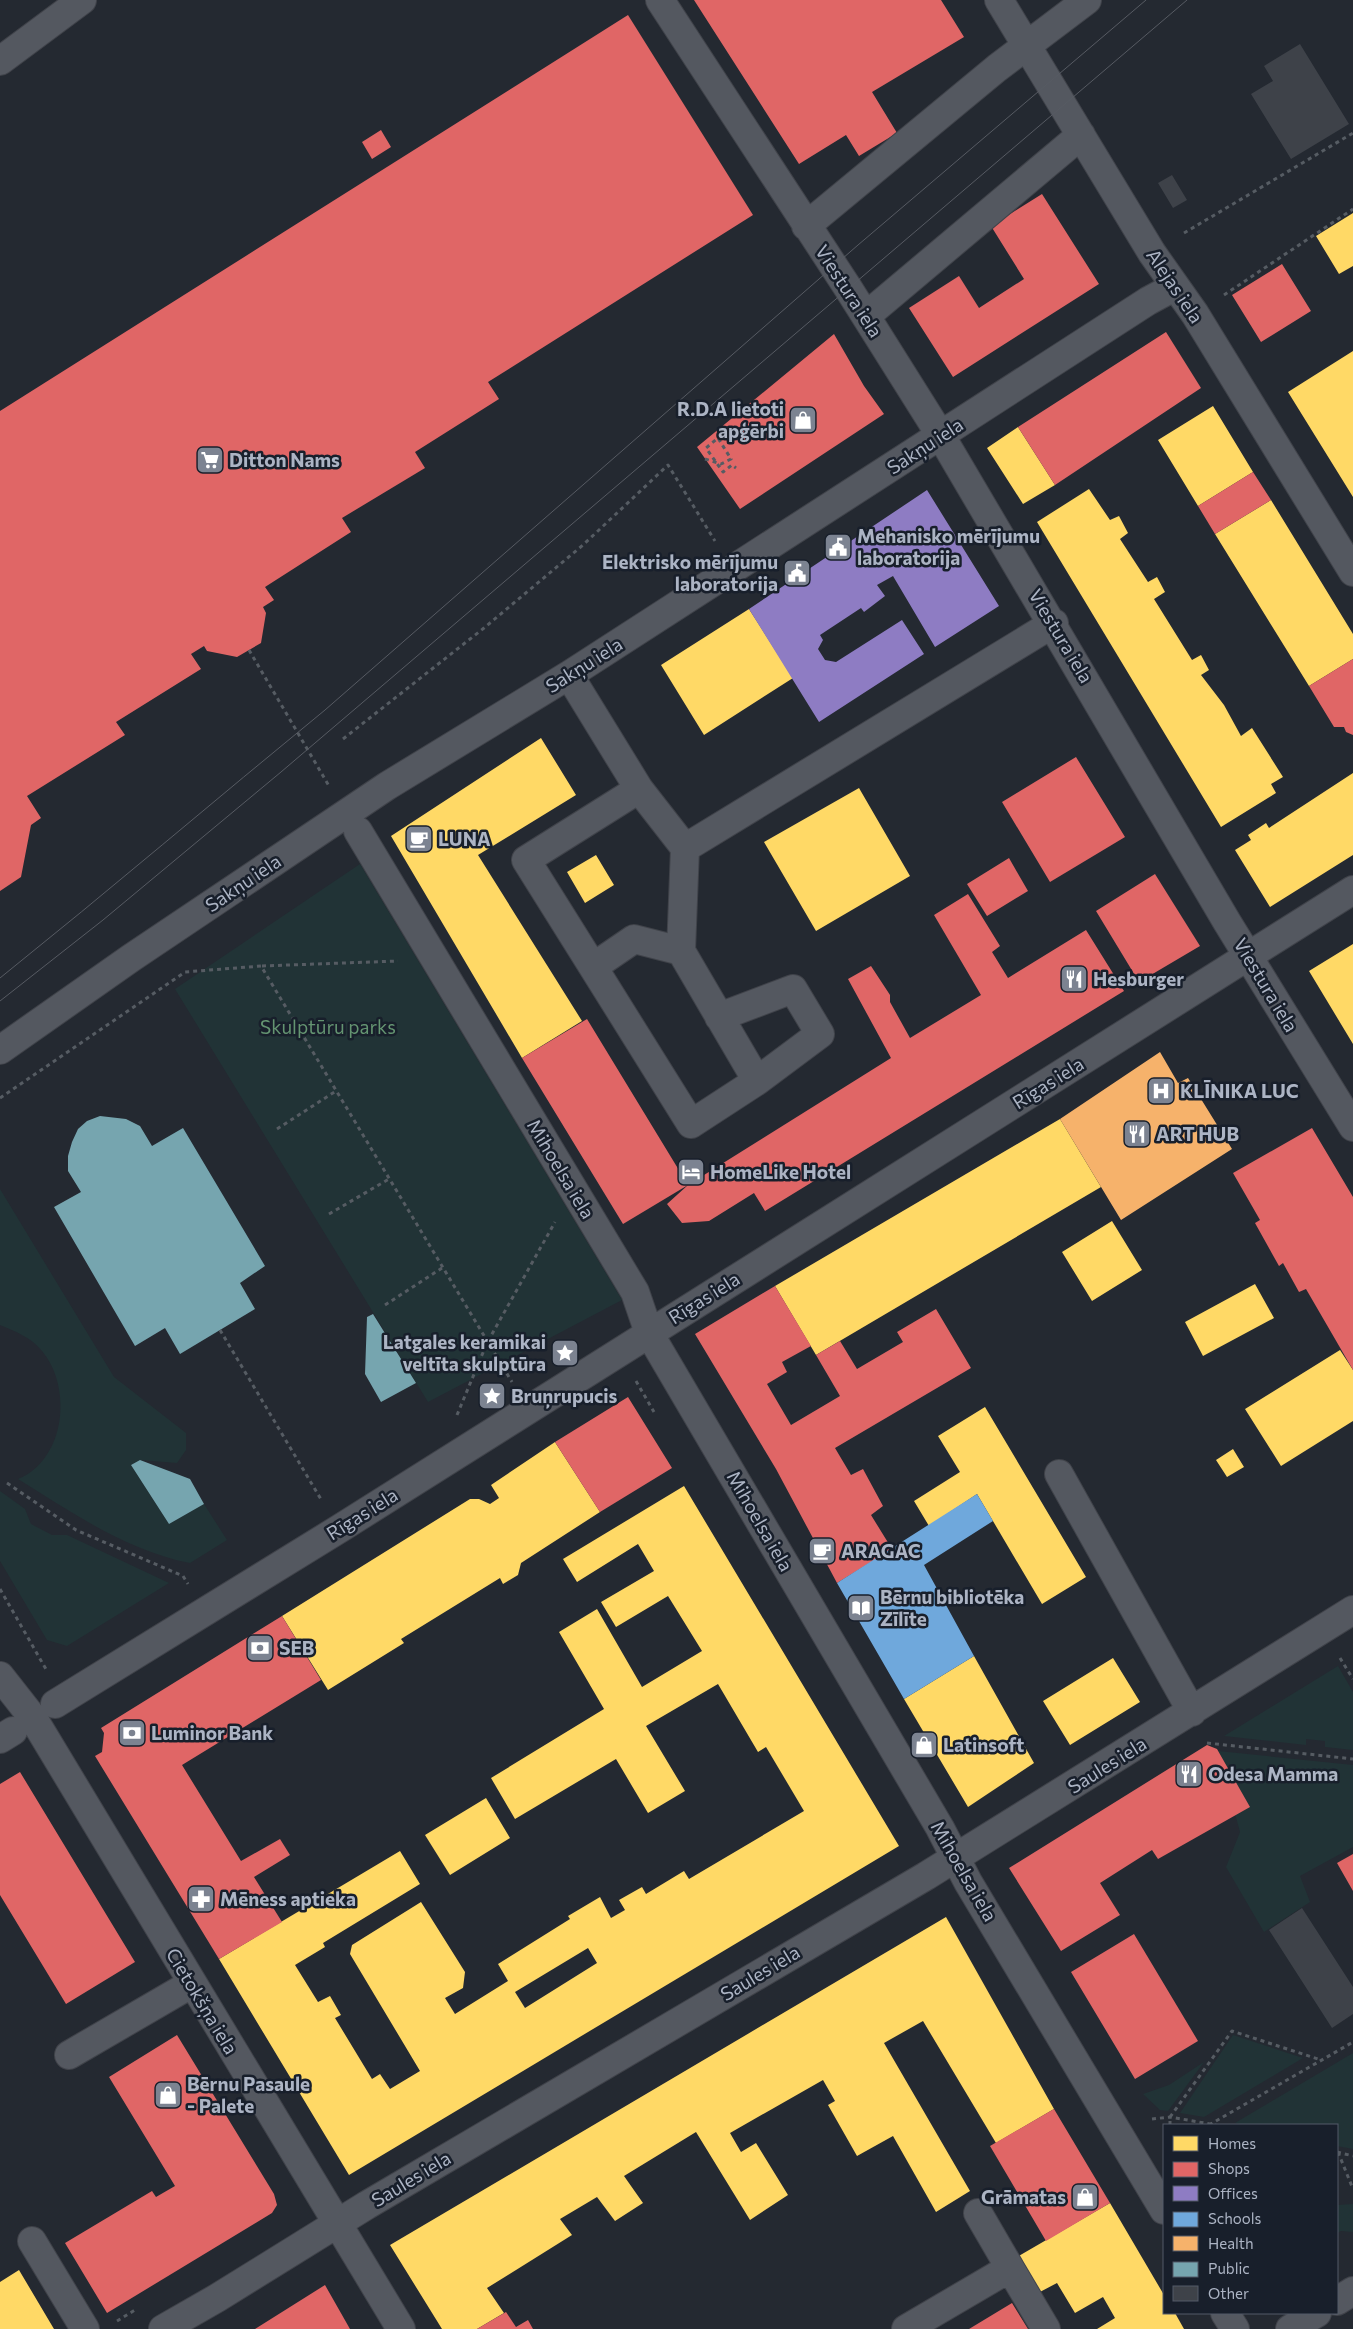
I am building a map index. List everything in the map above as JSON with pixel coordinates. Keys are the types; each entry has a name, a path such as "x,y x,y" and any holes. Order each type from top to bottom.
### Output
{"street":[{"path":"0,60 82,0"},
{"name":"Viestura iela","path":"660,0 866,316 941,436 1054,624 1249,957 1353,1127"},
{"name":"Alejas iela","path":"999,0 1028,44 1174,287 1194,314 1353,572"},
{"path":"806,226 1028,44 1087,0"},
{"path":"866,316 1081,135"},
{"name":"Sakņu iela","path":"0,1050 131,958 388,786 569,675 1140,306 1174,287"},
{"path":"685,848 1054,624"},
{"path":"569,675 639,789 685,848 681,951 757,1081"},
{"path":"639,789 526,860 691,1124 757,1081 820,1034 793,989 719,1017"},
{"name":"Mihoelsa iela","path":"358,831 635,1292 649,1333 1163,2208"},
{"name":"Rīgas iela","path":"59,1702 339,1529 528,1408 1353,890"},
{"path":"593,967 634,940 681,951"},
{"path":"1059,1474 1192,1712"},
{"name":"Saules iela","path":"163,2329 339,2224 367,2205 955,1857 1192,1712 1353,1610"},
{"name":"Cietokšņa iela","path":"2,1682 33,1718 191,1984 339,2224 401,2329"},
{"path":"69,2055 191,1984"},
{"path":"978,2213 1046,2329"},
{"path":"32,2241 85,2329"},
{"path":"906,2329 1010,2268"},
{"path":"1338,2300 1353,2291"},
{"path":"1227,2314 1235,2329"},
{"path":"1290,2329 1314,2314"}],"path":[{"path":"1184,233 1353,133"},
{"path":"1224,295 1353,209"},
{"path":"706,459 713,462 721,464 731,459 718,438 706,448 712,456 718,464 723,472 732,465 736,468"},
{"path":"342,739 484,628 584,545 668,466 732,570"},
{"path":"249,650 330,787"},
{"path":"0,1098 185,972 261,966 434,960"},
{"path":"261,966 528,1408"},
{"path":"277,1129 336,1091"},
{"path":"329,1214 389,1179"},
{"path":"434,1468 487,1343 573,1190"},
{"path":"385,1305 442,1268"},
{"path":"220,1330 339,1529"},
{"path":"7,1483 76,1530 183,1576 208,1610"},
{"path":"0,1589 59,1702"},
{"path":"1340,1658 1353,1679"},
{"path":"1199,1742 1353,1759"},
{"path":"1170,2124 1170,2117 1232,2031 1321,2060"},
{"path":"1212,2124 1353,2042"},
{"path":"1152,2119 1170,2117 1205,2124"},
{"path":"1338,2152 1353,2156"},
{"path":"1338,2154 1353,2189"}],"green space":[{"name":"Skulptūru parks","path":"360,864 622,1300 428,1402 175,989"},
{"path":"0,1189 114,1377 186,1433 186,1450 177,1463 140,1460 131,1465 169,1524 204,1504 227,1540 190,1563 167,1557 122,1540 79,1517 18,1479 34,1470 46,1456 54,1440 59,1422 60,1403 58,1384 52,1366 42,1351 28,1338 0,1325"},
{"path":"0,1491 25,1509 31,1524 52,1535 67,1535 169,1583 67,1646 47,1640 0,1561"},
{"path":"1338,1666 1353,1692 1353,1750 1325,1747 1325,1741 1306,1739 1306,1745 1224,1736"},
{"path":"1218,1751 1353,1765 1353,1847 1300,1876 1310,1902 1264,1932 1226,1867 1240,1832"},
{"path":"1233,2035 1303,2058 1204,2117 1180,2113"},
{"path":"1353,2053 1353,2149 1338,2146 1338,2124 1235,2123"},
{"path":"1204,2062 1168,2111 1160,2110 1143,2094 1169,2085"},
{"path":"1353,2204 1353,2232 1338,2232 1338,2205"}],"building: Homes":[{"path":"1353,213 1353,266 1339,274 1316,236"},
{"path":"1353,351 1353,497 1288,392"},
{"path":"1213,406 1253,472 1198,506 1158,440"},
{"path":"1018,427 1055,485 1023,504 987,448"},
{"path":"1089,489 1110,520 1119,516 1128,533 1120,539 1148,582 1157,577 1165,592 1154,599 1192,660 1201,655 1209,670 1201,675 1224,705 1241,736 1252,728 1283,777 1271,784 1276,793 1221,827 1037,522"},
{"path":"1271,500 1353,634 1353,659 1309,686 1215,534"},
{"path":"749,609 793,678 704,735 661,665"},
{"path":"541,738 576,795 478,855 582,1021 522,1058 391,836"},
{"path":"1353,773 1353,855 1270,907 1235,850 1251,840 1248,835 1266,823 1269,828"},
{"path":"859,788 910,876 816,931 764,842"},
{"path":"596,855 614,885 585,903 567,872"},
{"path":"1353,944 1353,1044 1309,971"},
{"path":"1060,1119 1101,1187 816,1355 775,1286"},
{"path":"1112,1221 1142,1270 1092,1301 1062,1252"},
{"path":"1255,1284 1274,1318 1203,1356 1185,1322"},
{"path":"1340,1350 1353,1370 1353,1421 1281,1466 1245,1409"},
{"path":"985,1407 1086,1577 1042,1604 977,1494 929,1526 914,1501 960,1472 938,1436"},
{"path":"555,1442 600,1512 521,1563 518,1575 503,1584 500,1578 401,1639 404,1643 328,1690 282,1616 470,1499 479,1499 490,1504 499,1498 491,1485"},
{"path":"1233,1449 1244,1467 1227,1477 1216,1460"},
{"path":"684,1486 899,1846 349,2175 219,1959 400,1851 420,1884 323,1943 325,1947 295,1965 318,2002 330,1996 341,2015 335,2018 372,2079 380,2074 390,2089 420,2071 350,1954 352,1945 421,1902 465,1972 463,1988 445,1998 455,2014 508,1981 498,1964 570,1919 568,1916 600,1897 611,1918 625,1910 619,1900 642,1887 646,1894 684,1871 689,1879 804,1811 766,1747 758,1752 718,1684 646,1726 685,1791 648,1813 616,1759 515,1819 491,1778 604,1709 559,1632 597,1609 642,1687 702,1651 668,1596 616,1627 601,1602 654,1571 638,1544 577,1582 563,1559","holes":["588,1948 597,1963 525,2008 515,1992"]},
{"path":"974,1656 1034,1763 968,1807 904,1699"},
{"path":"1113,1658 1140,1702 1070,1745 1043,1701"},
{"path":"486,1798 510,1838 450,1875 425,1835"},
{"path":"946,1917 1054,2109 996,2143 923,2021 884,2043 970,2191 936,2212 893,2136 857,2156 828,2105 835,2101 823,2080 730,2133 741,2152 756,2143 788,2195 750,2220 696,2132 624,2176 643,2203 615,2221 597,2197 560,2219 572,2235 487,2288 504,2313 477,2329 442,2329 390,2245"},
{"path":"1110,2203 1163,2293 1163,2314 1176,2314 1184,2329 1097,2329 1115,2318 1103,2297 1075,2313 1057,2283 1038,2293 1017,2257"},
{"path":"19,2270 54,2329 0,2329 0,2282"}],"building: Shops":[{"path":"694,0 941,0 964,37 872,92 897,133 859,156 846,135 799,164"},
{"name":"Ditton Nams","path":"628,15 753,215 488,382 499,399 415,452 425,468 342,518 351,532 265,587 274,600 263,607 266,613 261,643 237,657 207,651 204,646 191,654 201,669 116,722 125,735 27,796 41,818 31,825 21,877 0,891 0,411"},
{"path":"381,130 391,147 372,159 362,142"},
{"path":"1042,194 1099,284 953,377 909,308 959,276 979,308 1024,279 991,226"},
{"path":"1282,264 1311,311 1261,342 1232,295"},
{"path":"1166,332 1201,388 1055,485 1018,427"},
{"path":"834,334 864,386 884,414 740,509 697,447"},
{"path":"1253,472 1271,500 1215,534 1198,506"},
{"path":"1353,659 1353,735 1346,732 1344,727 1334,727 1309,686"},
{"path":"1076,757 1125,837 1050,882 1002,802"},
{"path":"1009,858 1028,891 987,916 967,884"},
{"path":"1155,874 1200,946 1139,982 1096,911"},
{"path":"968,894 1000,946 992,952 1008,978 1086,930 1124,991 765,1211 754,1193 709,1221 682,1223 667,1204 688,1185 891,1058 848,979 871,966 890,995 890,1002 910,1038 981,995 934,915"},
{"path":"587,1019 688,1185 623,1224 522,1058"},
{"path":"1312,1128 1353,1197 1353,1370 1306,1289 1299,1292 1283,1263 1279,1266 1255,1223 1260,1220 1233,1173"},
{"path":"775,1286 811,1346 782,1362 787,1372 767,1384 791,1425 840,1396 816,1355 840,1341 857,1369 903,1342 897,1332 936,1309 971,1368 835,1448 851,1475 863,1469 883,1506 871,1515 892,1549 837,1583 776,1469 695,1334"},
{"path":"628,1397 672,1468 600,1512 555,1442"},
{"path":"282,1616 321,1680 182,1765 241,1861 280,1839 290,1855 254,1877 282,1922 219,1959 95,1756 102,1752 104,1733 101,1728"},
{"path":"1207,1745 1217,1749 1250,1807 1158,1859 1152,1850 1100,1883 1120,1915 1061,1951 1009,1868"},
{"path":"20,1772 135,1962 66,2004 0,1895 0,1784"},
{"path":"1353,1854 1353,1891 1337,1863"},
{"path":"1134,1934 1198,2041 1135,2079 1071,1972"},
{"path":"177,2035 274,2194 277,2205 272,2213 107,2313 65,2243 152,2191 156,2197 175,2186 109,2077"},
{"path":"1054,2109 1110,2203 1046,2241 990,2146"},
{"path":"325,2285 350,2329 255,2329"},
{"path":"1012,2303 1028,2329 969,2329"},
{"path":"506,2312 516,2327 528,2320 533,2329 477,2329"}],"building: Offices":[{"path":"927,490 999,606 935,647 893,576 877,585 885,596 864,612 861,608 820,635 823,640 818,649 825,660 836,662 902,620 924,654 819,722 749,609"}],"building: Schools":[{"path":"977,1494 993,1521 924,1565 974,1656 904,1699 837,1583"}],"building: Health":[{"path":"1160,1052 1178,1083 1188,1078 1232,1149 1121,1220 1060,1119"}],"building: Public":[{"path":"100,1116 126,1119 140,1126 152,1146 183,1128 265,1266 240,1283 255,1309 180,1354 165,1328 135,1346 54,1207 81,1192 68,1171 68,1156 78,1129 87,1121"},
{"path":"373,1314 416,1383 381,1402 365,1374 367,1317"},
{"path":"140,1460 190,1479 204,1504 169,1524 131,1465"}],"building: Other":[{"path":"1300,44 1349,124 1291,159 1251,94 1273,81 1264,66"},
{"path":"1172,175 1187,200 1173,208 1158,183"},
{"path":"1302,1908 1353,1987 1353,2014 1332,2028 1269,1930"}],"tram line":[{"path":"0,978 325,710 858,245 1146,0"},
{"path":"0,1001 103,920 281,772 1187,0"}],"place":[{"name":"R.D.A lietoti apģērbi","path":"803,420"},
{"name":"Ditton Nams","path":"210,460"},
{"name":"Mehanisko mērījumu laboratorija","path":"838,547"},
{"name":"Elektrisko mērījumu laboratorija","path":"797,573"},
{"name":"LUNA","path":"419,839"},
{"name":"Hesburger","path":"1074,979"},
{"name":"KLĪNIKA LUC","path":"1161,1091"},
{"name":"ART HUB","path":"1137,1134"},
{"name":"HomeLike Hotel","path":"691,1172"},
{"name":"Latgales keramikai veltīta skulptūra","path":"565,1353"},
{"name":"Bruņrupucis","path":"492,1396"},
{"name":"ARAGAC","path":"822,1551"},
{"name":"Bērnu bibliotēka Zīlīte","path":"861,1608"},
{"name":"SEB","path":"260,1648"},
{"name":"Luminor Bank","path":"132,1733"},
{"name":"Latinsoft","path":"924,1745"},
{"name":"Odesa Mamma","path":"1189,1774"},
{"name":"Mēness aptieka","path":"201,1899"},
{"name":"Bērnu Pasaule - Palete","path":"168,2095"},
{"name":"Grāmatas","path":"1085,2197"}]}
